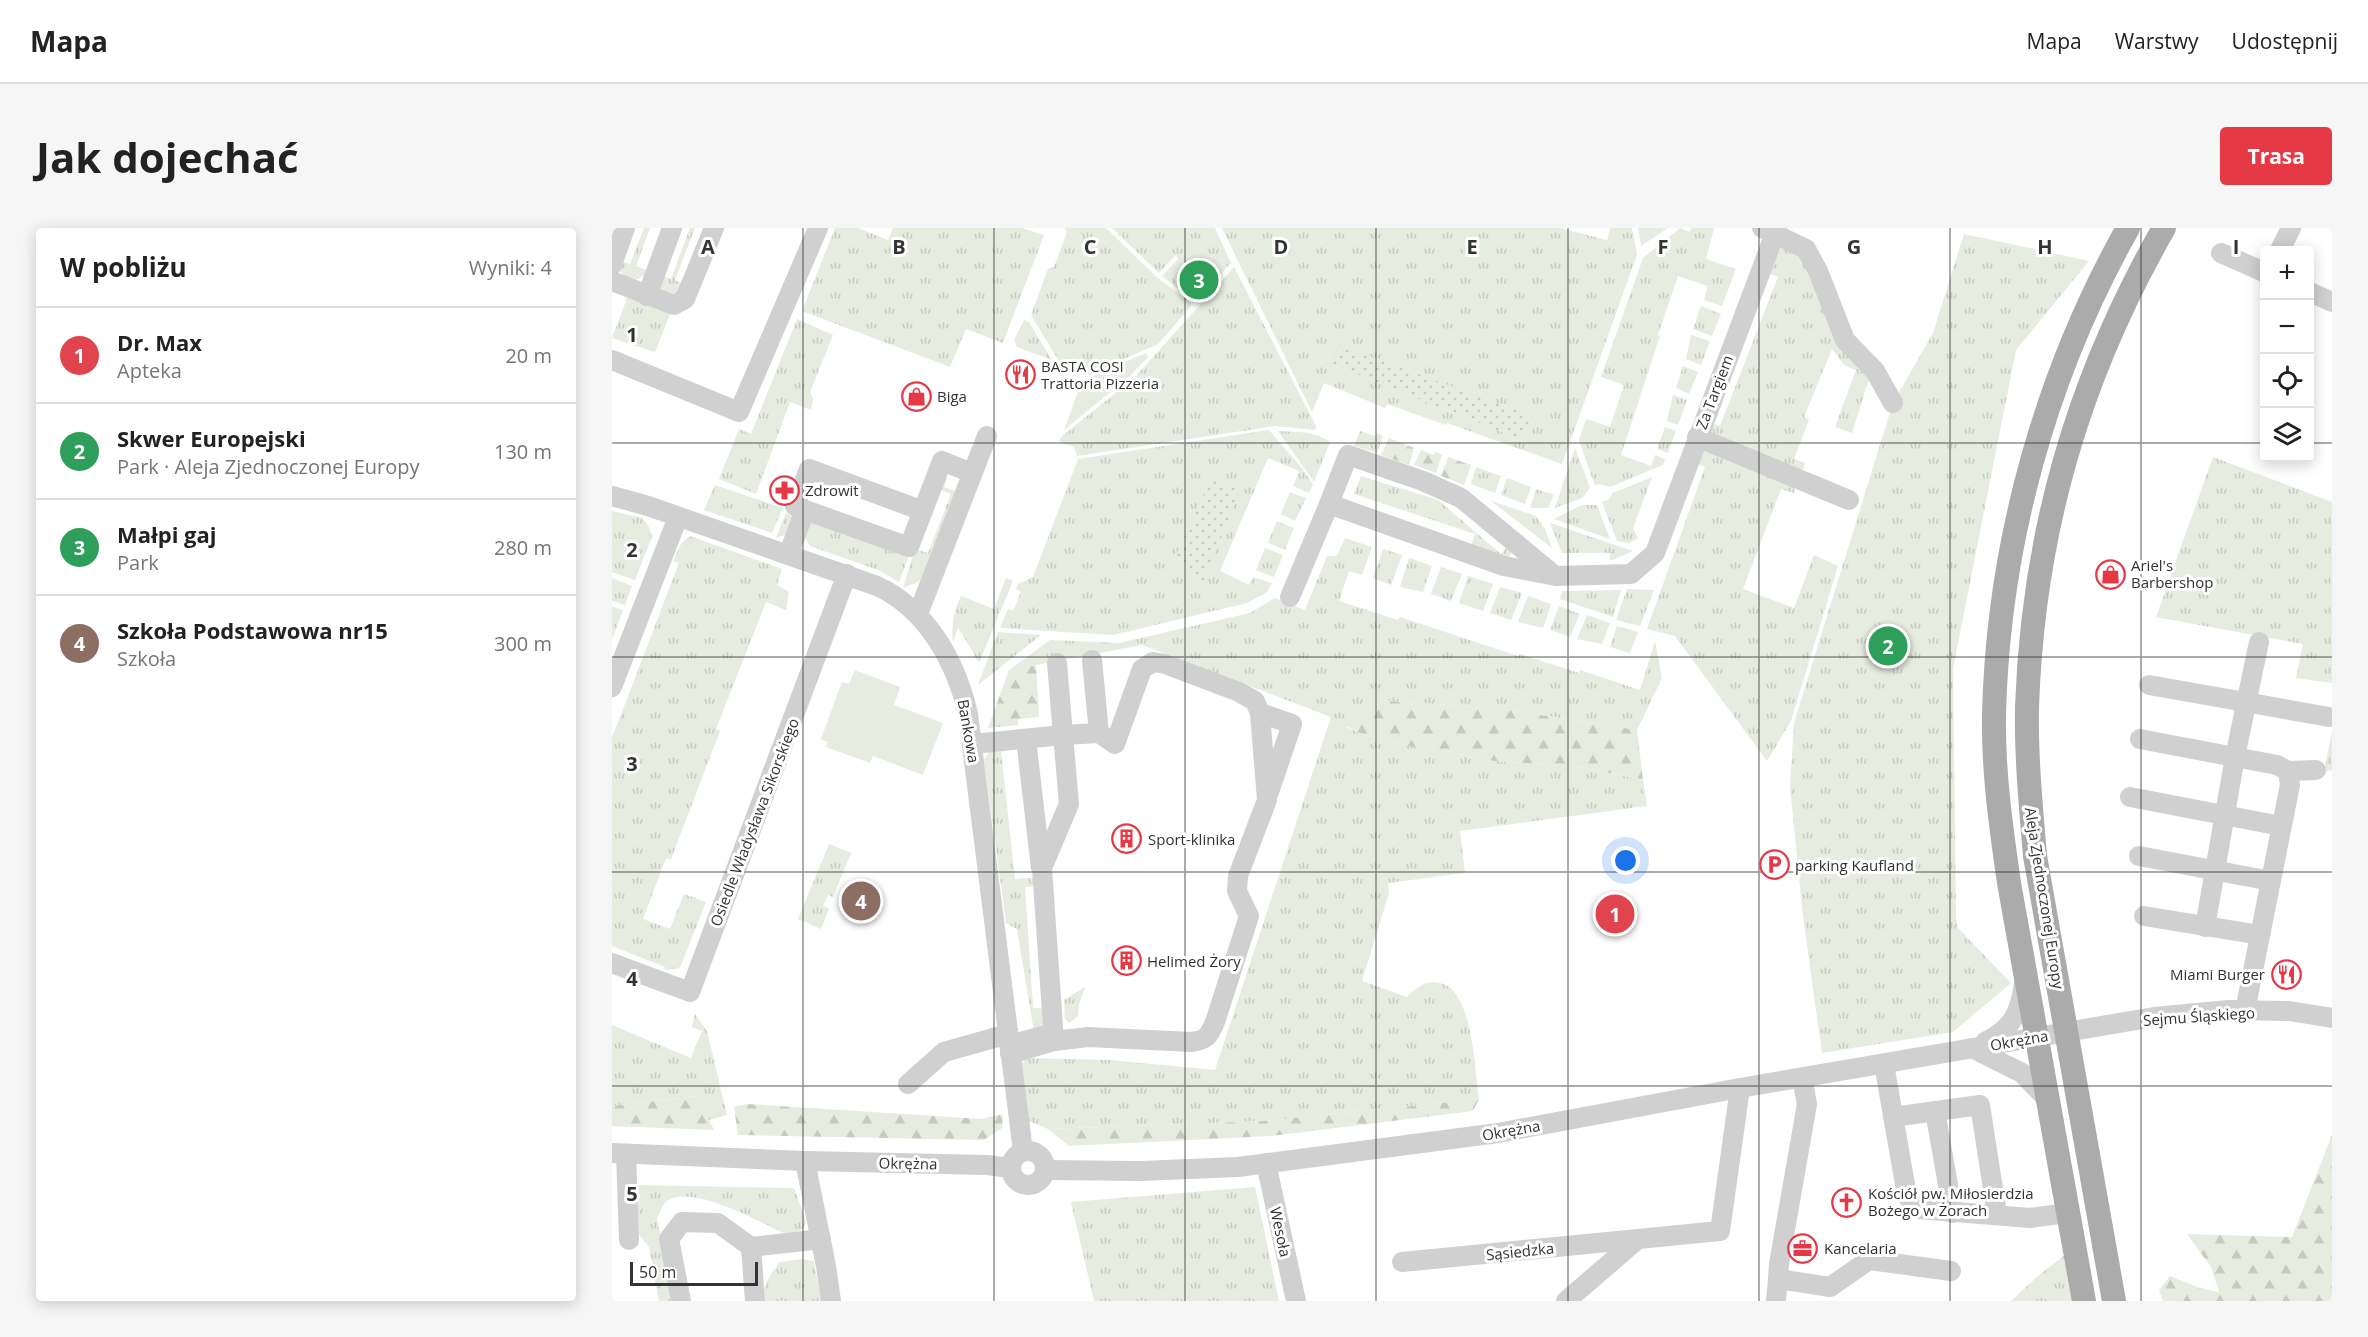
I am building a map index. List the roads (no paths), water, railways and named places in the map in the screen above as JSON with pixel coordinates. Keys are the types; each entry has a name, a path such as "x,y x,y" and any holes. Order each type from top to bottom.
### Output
{"main road":[{"name":"Aleja Zjednoczonej Europy","path":"2084,1301 2035,1038 2002,835 1995,760 1994,715 2002,615 2022,500 2037,444 2078,330 2128,228"},
{"name":"Aleja Zjednoczonej Europy","path":"2114,1301 2035,856 2030,802 2027,709 2035,603 2054,496 2071,436 2116,318 2164,228"}],"street":[{"path":"612,265 625,228"},
{"path":"647,296 672,228"},
{"path":"612,280 674,305 685,299 714,228"},
{"path":"612,360 738,412 818,228"},
{"path":"2282,246 2291,228"},
{"path":"1771,230 1806,249 1818,271 1845,340 1875,371 1893,403"},
{"name":"Za Targiem","path":"1771,230 1697,437 1849,500"},
{"path":"2221,253 2260,270"},
{"path":"2314,294 2332,302"},
{"path":"918,614 987,436"},
{"path":"1329,504 1504,566 1556,576 1631,574 1654,553 1697,437"},
{"path":"1290,597 1348,455 1423,481 1461,498 1556,576"},
{"path":"923,511 809,469 795,506 909,547 923,511 942,461 972,473"},
{"name":"Bankowa","path":"612,496 789,554 890,591 918,614 946,653 965,703 972,744 1023,1151"},
{"path":"789,554 806,510"},
{"path":"612,687 678,517"},
{"name":"Osiedle Władysława Sikorskiego","path":"612,963 690,992 847,574"},
{"path":"2205,927 2235,757 2259,642"},
{"path":"1092,660 1099,733"},
{"path":"972,744 1099,733 1115,744 1142,669 1153,662 1165,664 1239,692 1255,701 1260,713 1267,800"},
{"path":"1042,868 1070,804 1057,663"},
{"path":"2150,685 2329,717"},
{"path":"908,1084 944,1052 1088,1037 1191,1042 1204,1040 1209,1036 1249,916 1237,891 1238,876 1267,800 1292,724 1260,713"},
{"path":"1026,739 1042,868 1053,1041"},
{"path":"2140,739 2277,765 2288,771 2316,770"},
{"path":"2245,1011 2290,785 2288,771"},
{"path":"2130,797 2282,826"},
{"path":"2139,856 2271,881"},
{"path":"2144,916 2260,935"},
{"name":"Okrężna","path":"1972,1048 1999,1035 2012,1024 2022,1002 2025,978"},
{"name":"Sejmu Śląskiego","path":"2066,1032 2154,1017 2245,1011 2289,1011 2332,1018"},
{"name":"Okrężna","path":"1046,1170 1142,1171 1238,1167 1497,1133 1740,1088 2066,1032"},
{"path":"1972,1048 2022,1073 2046,1098"},
{"path":"1884,1064 1907,1196 1918,1209 2030,1218 2067,1214"},
{"path":"1776,1301 1779,1264 1807,1104 1802,1077"},
{"name":"Sąsiedzka","path":"1402,1262 1720,1231 1740,1088"},
{"path":"1893,1117 1980,1104 1997,1215"},
{"path":"1935,1111 1953,1213"},
{"path":"1023,1151 1035,1151 1043,1159 1046,1170 1043,1178 1036,1184 1019,1183 1013,1176 1011,1168 1014,1157 1023,1151"},
{"path":"619,1154 620,1209 629,1240"},
{"name":"Okrężna","path":"619,1154 987,1165 1011,1168"},
{"path":"805,1161 831,1301"},
{"name":"Wesoła","path":"1266,1163 1296,1301"},
{"path":"681,1301 669,1239 682,1222 718,1223 751,1247 821,1239"},
{"path":"1566,1301 1638,1239"},
{"path":"751,1247 755,1301"},
{"path":"1778,1279 1830,1287 1869,1260 1951,1271"}],"place":[{"name":"Małpi gaj","path":"1199,280"},
{"name":"BASTA COSI Trattoria Pizzeria","path":"1020,375"},
{"name":"Biga","path":"916,396"},
{"name":"Zdrowit","path":"784,490"},
{"name":"Ariel's Barbershop","path":"2110,574"},
{"name":"Skwer Europejski","path":"1888,646"},
{"name":"Sport-klinika","path":"1127,839"},
{"name":"parking Kaufland","path":"1774,865"},
{"name":"Szkoła Podstawowa nr15","path":"861,901"},
{"name":"Dr. Max","path":"1615,914"},
{"name":"Helimed Żory","path":"1126,961"},
{"name":"Miami Burger","path":"2286,974"},
{"name":"Kościół pw. Miłosierdzia Bożego w Żorach","path":"1847,1202"},
{"name":"Kancelaria","path":"1803,1248"}]}
